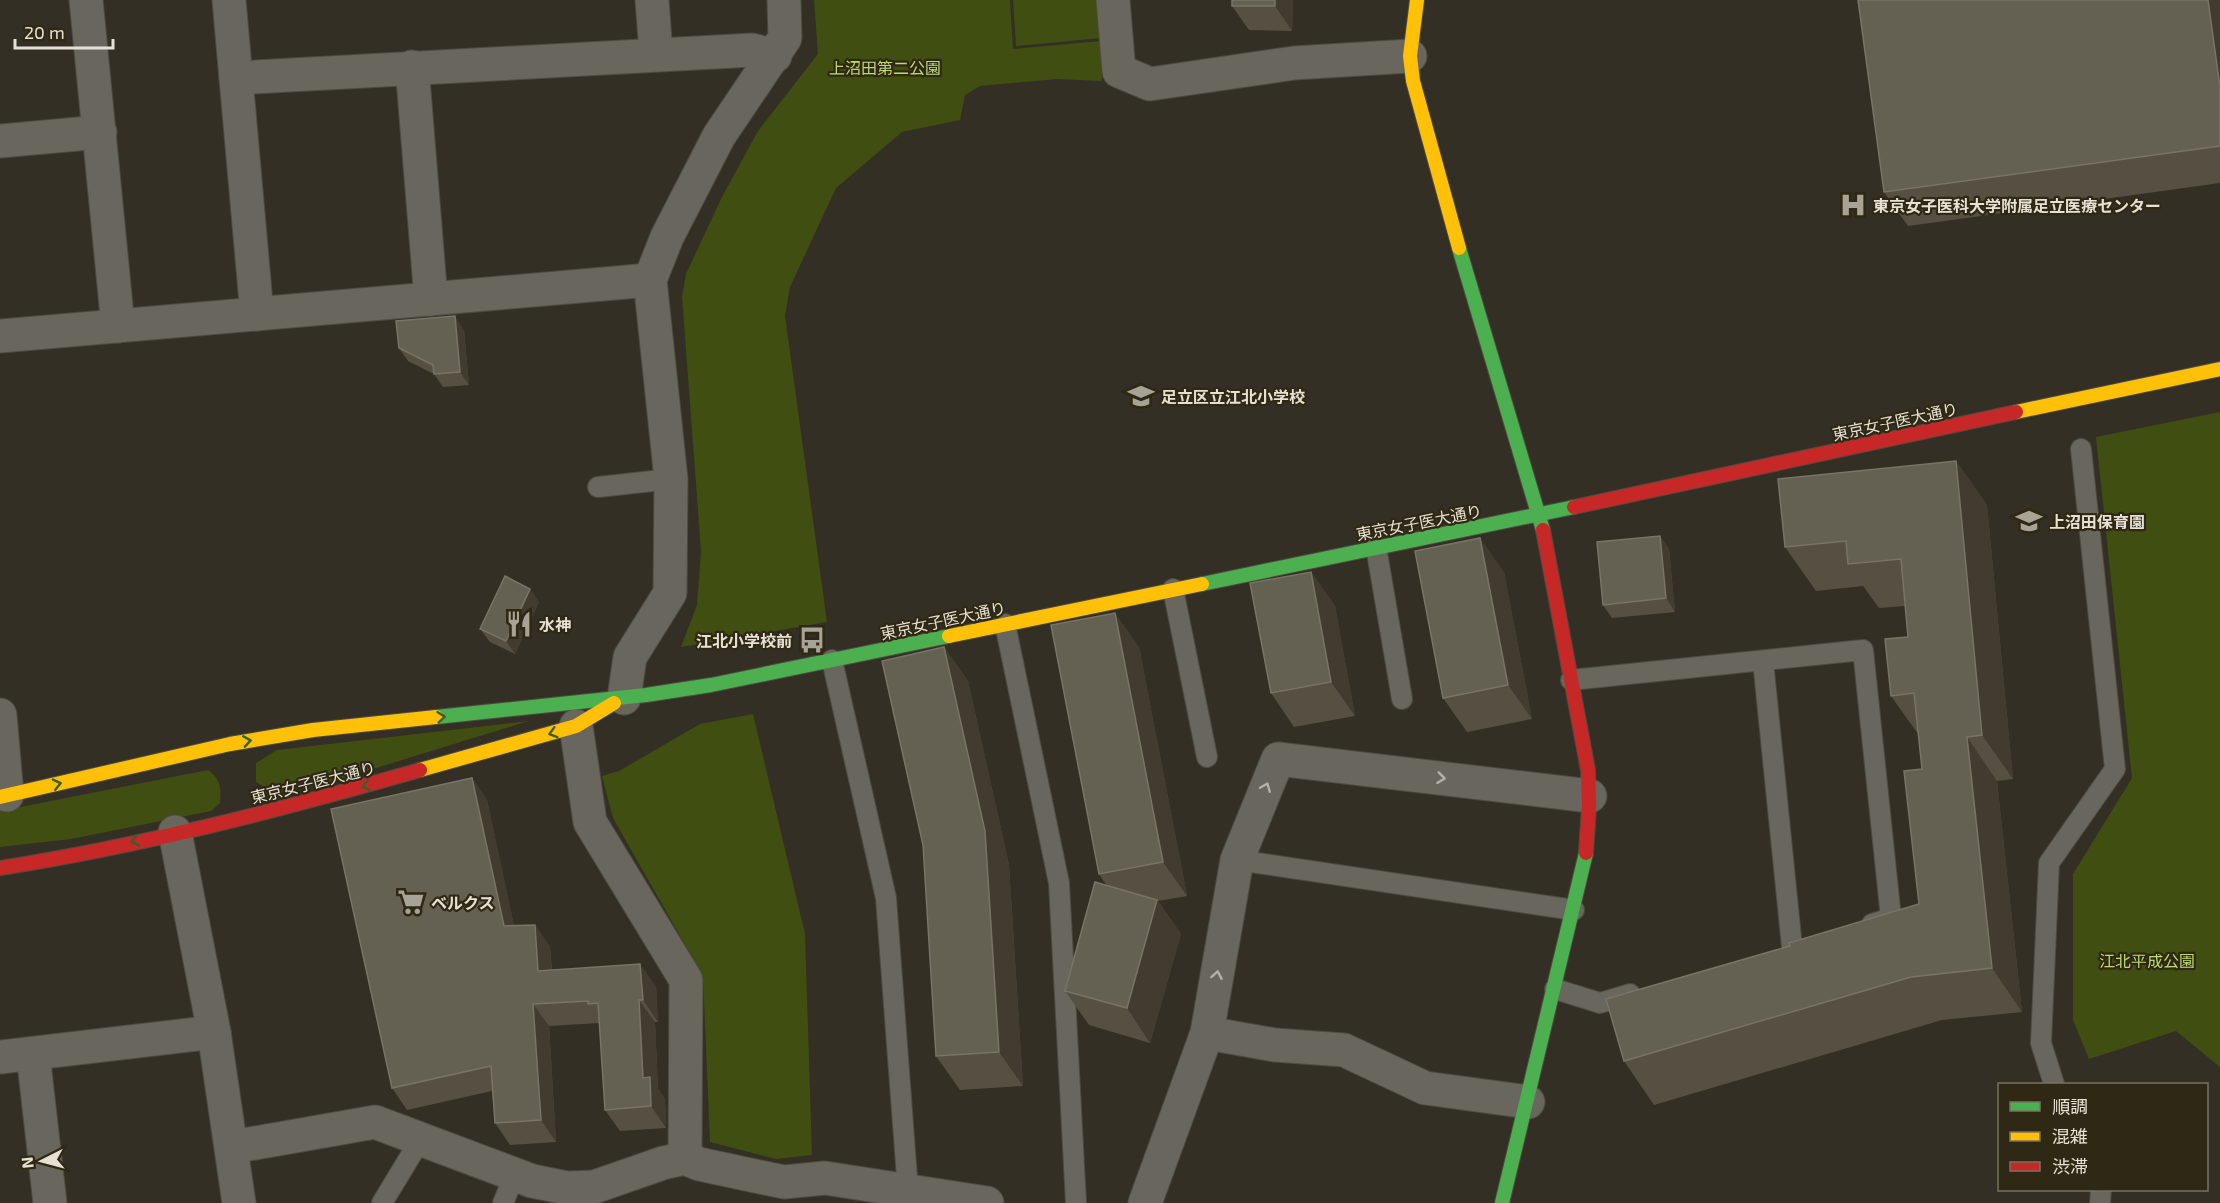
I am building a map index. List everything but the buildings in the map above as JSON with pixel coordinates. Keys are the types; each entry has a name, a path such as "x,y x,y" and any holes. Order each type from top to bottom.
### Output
{"street":[{"path":"86,0 118,326"},
{"path":"229,0 257,314"},
{"path":"652,0 656,53"},
{"path":"624,698 630,657 670,593 672,479 650,280 667,237 718,136 786,38 784,0"},
{"path":"1113,0 1119,71 1150,84 1294,63 1410,56"},
{"path":"1417,0 1410,56 1413,81 1462,259 1540,514 1590,796 1591,824 1574,910 1503,1203"},
{"path":"236,78 656,53 752,50 775,56"},
{"path":"412,67 431,299"},
{"path":"0,141 100,132"},
{"path":"0,336 650,280"},
{"name":"東京女子医大通り","path":"4,796 230,744 313,730 624,698 711,685 1540,514 2220,369"},
{"name":"東京女子医大通り","path":"0,868 58,859 311,801 576,726 624,698"},
{"path":"0,715 4,796"},
{"path":"576,726 590,822 686,980 685,1158"},
{"path":"1145,1203 1207,1033 1237,860 1278,759 1590,796"},
{"path":"175,832 214,1032 239,1203"},
{"path":"0,1058 214,1032"},
{"path":"1207,1033 1275,1044 1344,1050 1425,1088 1528,1102"},
{"path":"33,1054 50,1203"},
{"path":"232,1147 375,1122 422,1137 509,1189 594,1187 663,1163 685,1158 786,1192 825,1178 987,1203"}],"lane":[{"path":"2054,1083 2042,1043 2049,863 2115,769 2081,449"},
{"path":"598,487 672,479"},
{"path":"1376,547 1402,699"},
{"path":"1173,589 1207,757"},
{"path":"1005,624 1059,883 1076,1203"},
{"path":"1571,680 1863,650 1891,918 1858,928"},
{"path":"832,660 886,898 908,1191"},
{"path":"1762,661 1792,947"},
{"path":"1237,860 1574,910"},
{"path":"1770,954 1814,941"},
{"path":"1555,989 1600,1003 1645,990"},
{"path":"382,1203 422,1137"}],"green space":[{"name":"上沼田第二公園","path":"814,0 1010,0 1013,49 1101,41 1102,81 1057,79 980,86 965,95 960,120 902,132 836,188 790,287 785,316 827,622 681,647 697,605 701,551 682,296 686,274 722,197 758,131 818,54"},
{"path":"1013,0 1098,0 1101,38 1016,46"},
{"name":"江北平成公園","path":"2220,412 2220,1067 2176,1031 2089,1059 2073,1020 2073,874 2132,778 2096,437"},
{"path":"753,714 805,934 812,1155 776,1159 710,1142 703,976 613,818 602,776 619,771 700,724"},
{"path":"529,721 324,784 275,793 256,782 256,763 277,750"},
{"path":"208,770 216,777 220,789 220,803 211,811 71,839 0,847 0,811"}],"traffic: fast":[{"path":"1459,248 1543,530"},
{"path":"1202,584 1574,507"},
{"path":"436,717 646,695 711,685 949,636"},
{"path":"1502,1203 1586,853"}],"traffic: slow":[{"path":"1417,0 1410,56 1413,81 1459,248"},
{"path":"2016,412 2220,369"},
{"path":"949,636 1202,584"},
{"path":"420,770 576,726 614,703"},
{"path":"0,797 230,744 313,730 436,717"}],"traffic: jam":[{"path":"1574,507 2016,412"},
{"path":"1543,530 1588,770 1589,806 1586,853"},
{"path":"0,868 159,838 317,799 420,770"}],"place":[{"name":"東京女子医科大学附属足立医療センター","path":"1853,205"},
{"name":"足立区立江北小学校","path":"1141,396"},
{"name":"上沼田保育園","path":"2029,521"},
{"name":"水神","path":"519,624"},
{"name":"江北小学校前","path":"812,640"},
{"name":"ベルクス","path":"411,902"}]}
